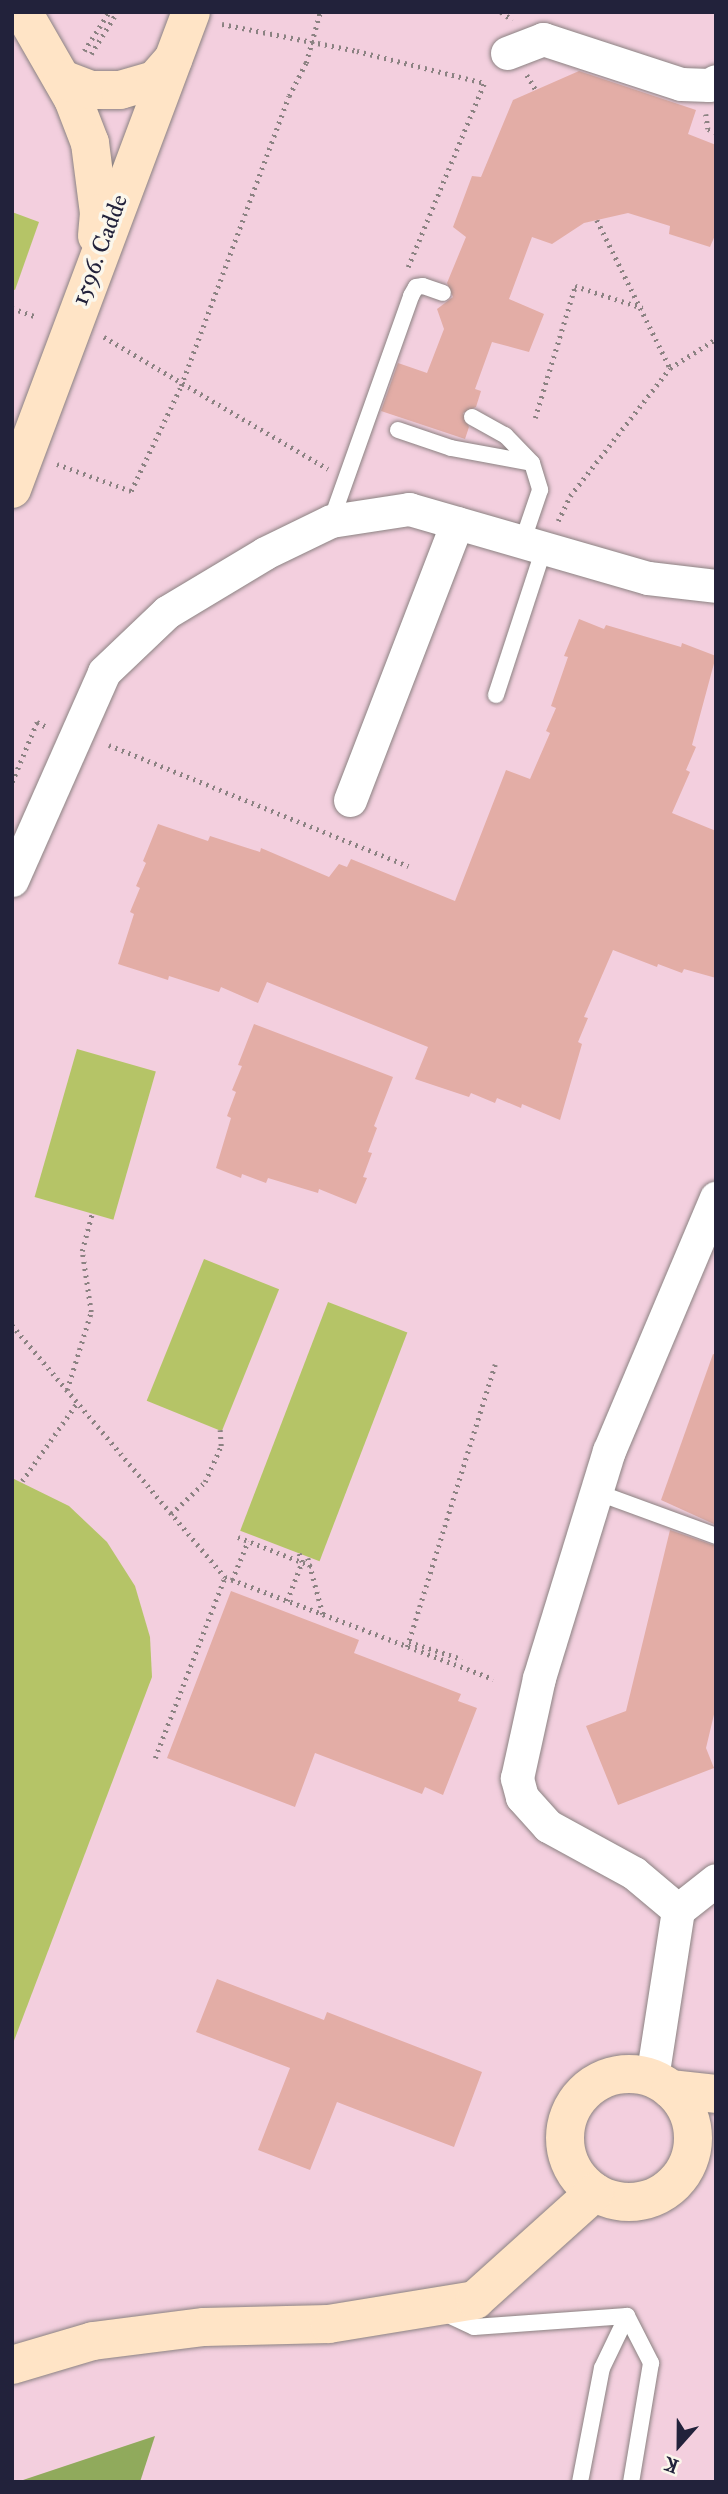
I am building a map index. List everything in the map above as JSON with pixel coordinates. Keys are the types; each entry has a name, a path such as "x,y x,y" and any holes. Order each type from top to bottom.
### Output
{"main road":[{"path":"23,12 78,63 91,90 120,90 155,80 173,59"},
{"name":"1596. Cadde","path":"23,472 93,266 173,59 203,18"},
{"path":"78,63 100,213 93,266"},
{"path":"716,2094 611,2077 578,2100 567,2129 569,2160 595,2192 615,2200 638,2201 716,2175"},
{"path":"661,2084 684,2105 693,2145 688,2165 668,2190"},
{"path":"12,2365 93,2341 204,2327 329,2324 475,2300 595,2192"}],"street":[{"path":"507,53 543,39 681,84 709,85 716,81"},
{"path":"12,880 104,672 167,612 265,552 331,521 409,509 457,523 541,538 648,578 716,586"},
{"path":"350,800 457,523"},
{"path":"678,1910 635,1873 548,1826 522,1797 517,1778 539,1678 609,1451 716,1198"},
{"path":"661,2084 678,1910 716,1880"}],"lane":[{"path":"331,521 411,296 416,287 423,286 443,293"},
{"path":"472,417 505,435 532,463 540,490 541,538 496,695"},
{"path":"398,430 451,448 532,463"},
{"path":"596,1492 716,1536"},
{"path":"430,2307 474,2327 627,2316"},
{"path":"580,2482 602,2368 627,2316"},
{"path":"627,2316 651,2363 631,2482"}],"path":[{"path":"78,63 109,12"},
{"path":"78,63 99,47 117,12"},
{"path":"23,472 131,491 181,386 312,41 320,12"},
{"path":"203,18 312,41 484,83"},
{"path":"407,271 484,83 507,53"},
{"path":"597,220 643,308 670,368"},
{"path":"535,418 575,286 643,308"},
{"path":"12,308 37,317"},
{"path":"97,333 181,386 329,469"},
{"path":"541,538 570,496 670,368 716,339"},
{"path":"12,782 37,722 60,733"},
{"path":"109,745 408,866"},
{"path":"67,1390 91,1312 82,1251 92,1213"},
{"path":"12,1325 225,1577 323,1615 462,1659"},
{"path":"408,1644 495,1364"},
{"path":"22,1481 77,1403"},
{"path":"171,1514 205,1482 221,1446 220,1430"},
{"path":"238,1537 314,1567"},
{"path":"232,1580 248,1541"},
{"path":"286,1601 302,1562 299,1554"},
{"path":"308,1558 314,1567 323,1615"},
{"path":"155,1758 225,1577"},
{"path":"408,1644 493,1679"}],"shaded area":[{"path":"12,12 716,12 716,2482 12,2482"}],"green space":[{"path":"12,212 39,222 15,290 12,289"},
{"path":"77,1049 156,1072 113,1220 35,1197"},
{"path":"204,1259 279,1289 222,1431 147,1401"},
{"path":"328,1302 407,1332 320,1561 240,1531"},
{"path":"12,1478 69,1506 107,1542 135,1586 150,1637 152,1677 12,2046"},
{"path":"155,2436 140,2482 17,2482"}],"building":[{"path":"579,71 696,110 688,134 716,145 716,233 710,247 669,234 670,226 628,213 584,223 552,244 532,237 509,299 544,314 529,352 492,342 475,389 481,391 476,407 463,413 469,427 465,439 381,411 398,363 427,373 444,329 437,309 453,297 447,283 466,237 453,227 472,176 481,177 513,100"},
{"path":"579,619 604,629 606,625 681,647 682,643 716,656 692,745 696,747 686,770 690,772 672,813 716,831 716,978 684,969 682,973 658,964 657,967 613,950 584,1017 588,1018 578,1042 582,1044 560,1120 522,1104 521,1108 497,1098 495,1103 471,1093 469,1097 415,1079 428,1047 267,982 258,1003 221,987 219,992 118,964 134,914 130,912 140,888 136,886 146,863 143,861 158,824 208,841 210,836 260,852 261,848 329,877 339,864 347,867 351,859 455,901 506,770 530,779 550,733 546,731 556,708 551,706 568,657 564,656"},
{"path":"254,1024 393,1077 374,1126 377,1128 368,1152 372,1153 363,1177 367,1178 356,1204 319,1189 318,1193 268,1178 266,1183 242,1174 241,1178 216,1168 231,1118 227,1116 236,1092 232,1090 242,1066 238,1065"},
{"path":"713,1354 716,1355 716,1525 661,1500"},
{"path":"670,1530 716,1546 716,1706 706,1748 714,1768 618,1805 586,1726 626,1711"},
{"path":"231,1591 359,1640 354,1653 461,1694 458,1701 477,1708 443,1795 425,1787 422,1794 315,1753 295,1807 167,1758"},
{"path":"217,1979 324,2020 327,2012 482,2072 454,2147 337,2102 310,2170 258,2150 290,2068 196,2032"}]}
